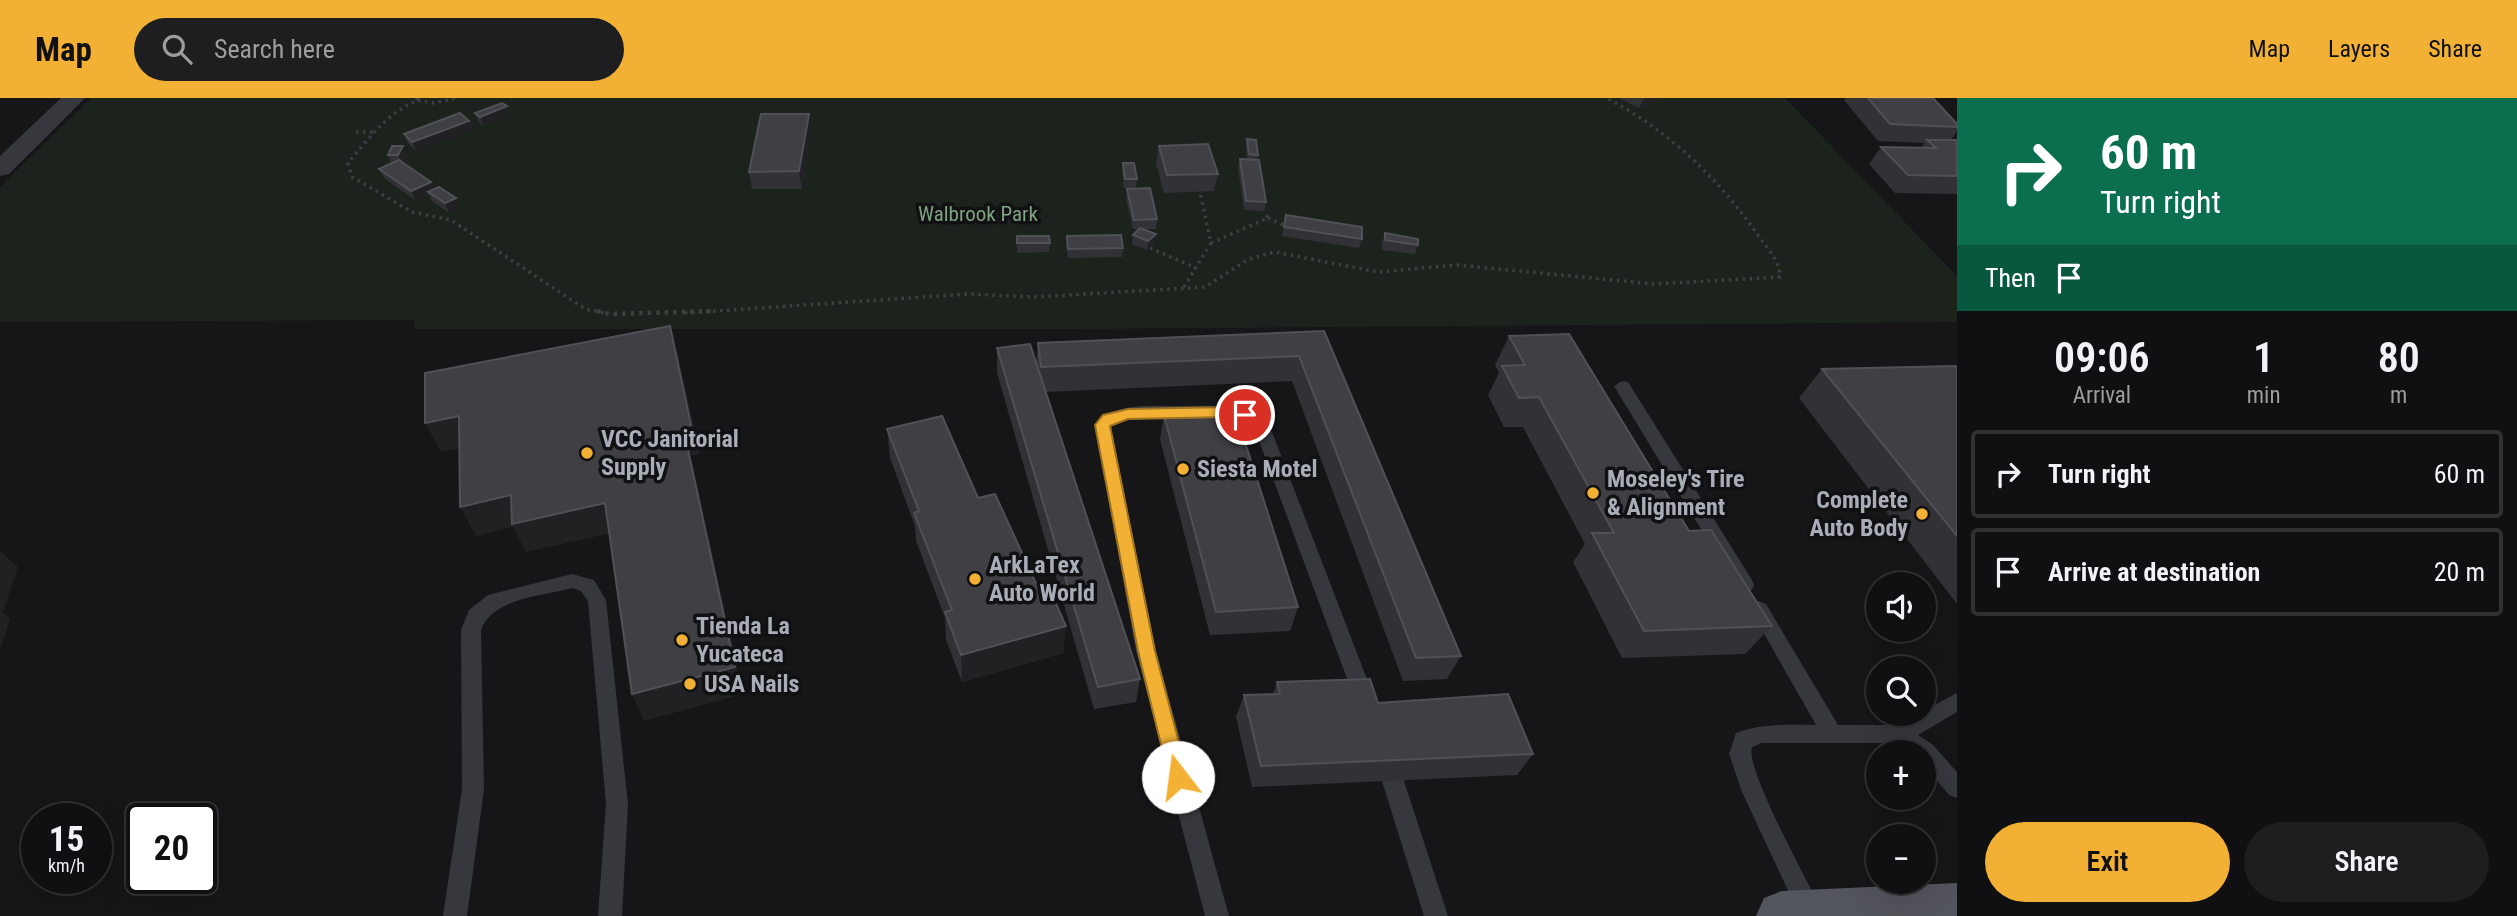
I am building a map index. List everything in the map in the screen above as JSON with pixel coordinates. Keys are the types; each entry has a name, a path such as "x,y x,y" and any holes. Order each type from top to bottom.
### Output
{"main road":[{"path":"1797,915 1957,908"}],"street":[{"path":"0,169 75,98"},
{"path":"0,133 38,132"}],"lane":[{"path":"1622,386 1725,552 1832,733"},
{"path":"1217,916 1146,651 1104,434 1103,425 1108,419 1128,414 1229,412 1245,415 1257,423 1266,436 1373,724"},
{"path":"455,916 473,789 471,630 476,616 495,600 572,581 587,585 597,600 617,804 610,916"},
{"path":"1797,915 1739,754 1743,740 1762,734 1900,734 1957,702"},
{"path":"1900,734 1925,751 1957,788"},
{"path":"1393,781 1436,916"}],"path":[{"path":"458,98 433,103 417,99 407,103 374,132 348,163 352,177 412,212 452,220 585,309 610,314 692,313 969,294 1035,297 1205,287 1249,259 1275,252 1378,272 1457,265 1654,284 1780,276 1780,268 1707,166 1663,130 1607,98"},
{"path":"356,132 374,132"},
{"path":"1200,192 1211,243"},
{"path":"1264,211 1268,218 1283,225"},
{"path":"1183,288 1211,243 1268,218"},
{"path":"1150,247 1196,268"}],"green space":[{"name":"Walbrook Park","path":"91,98 1785,98 1957,276 1957,322 1079,329 414,329 415,320 0,322 0,187"}],"building":[{"path":"1868,98 1933,98 1957,127 1890,124"},
{"path":"502,103 507,106 480,117 475,113"},
{"path":"460,113 469,121 412,142 404,134"},
{"path":"761,114 809,114 799,171 749,172"},
{"path":"1247,139 1256,140 1258,155 1249,154"},
{"path":"1927,140 1957,140 1957,176 1908,175 1881,147 1936,148"},
{"path":"1208,144 1218,174 1167,175 1159,146"},
{"path":"392,146 403,146 398,155 388,155"},
{"path":"1240,159 1259,160 1266,202 1246,201"},
{"path":"399,160 431,182 411,191 379,169"},
{"path":"1123,163 1134,163 1137,179 1125,179"},
{"path":"439,187 456,198 445,203 428,192"},
{"path":"1150,188 1157,219 1134,220 1127,189"},
{"path":"1286,215 1362,227 1362,239 1284,227"},
{"path":"1140,228 1156,234 1148,241 1133,235"},
{"path":"1385,233 1418,239 1418,245 1385,240"},
{"path":"1121,235 1123,248 1068,249 1067,236"},
{"path":"1017,236 1049,236 1050,243 1017,243"},
{"path":"670,326 691,425 683,427 735,667 632,694 605,503 512,524 511,495 460,507 459,416 425,423 425,373"},
{"path":"1324,331 1461,656 1416,658 1299,356 1041,367 1038,343"},
{"path":"1569,334 1689,531 1711,530 1772,626 1644,631 1592,533 1614,533 1539,397 1519,398 1502,366 1525,365 1509,336"},
{"path":"1030,344 1140,679 1098,687 997,348"},
{"path":"1957,366 1957,536 1822,369"},
{"path":"1235,411 1298,607 1216,612 1164,415"},
{"name":"ArkLaTex Auto World","path":"942,416 978,498 995,494 1039,590 1049,588 1066,626 961,655 945,612 952,610 914,513 919,511 887,429"},
{"path":"1370,679 1378,703 1508,694 1533,754 1261,766 1244,695 1280,694 1277,682"}],"place":[{"name":"VCC Janitorial Supply","path":"587,453"},
{"name":"Siesta Motel","path":"1183,469"},
{"name":"Moseley's Tire & Alignment","path":"1593,493"},
{"name":"Complete Auto Body","path":"1922,514"},
{"name":"ArkLaTex Auto World","path":"975,579"},
{"name":"Tienda La Yucateca","path":"682,640"},
{"name":"USA Nails","path":"690,684"}],"route":[{"path":"1178,777 1146,651 1103,425 1108,419 1128,414 1229,412 1245,415"}]}
